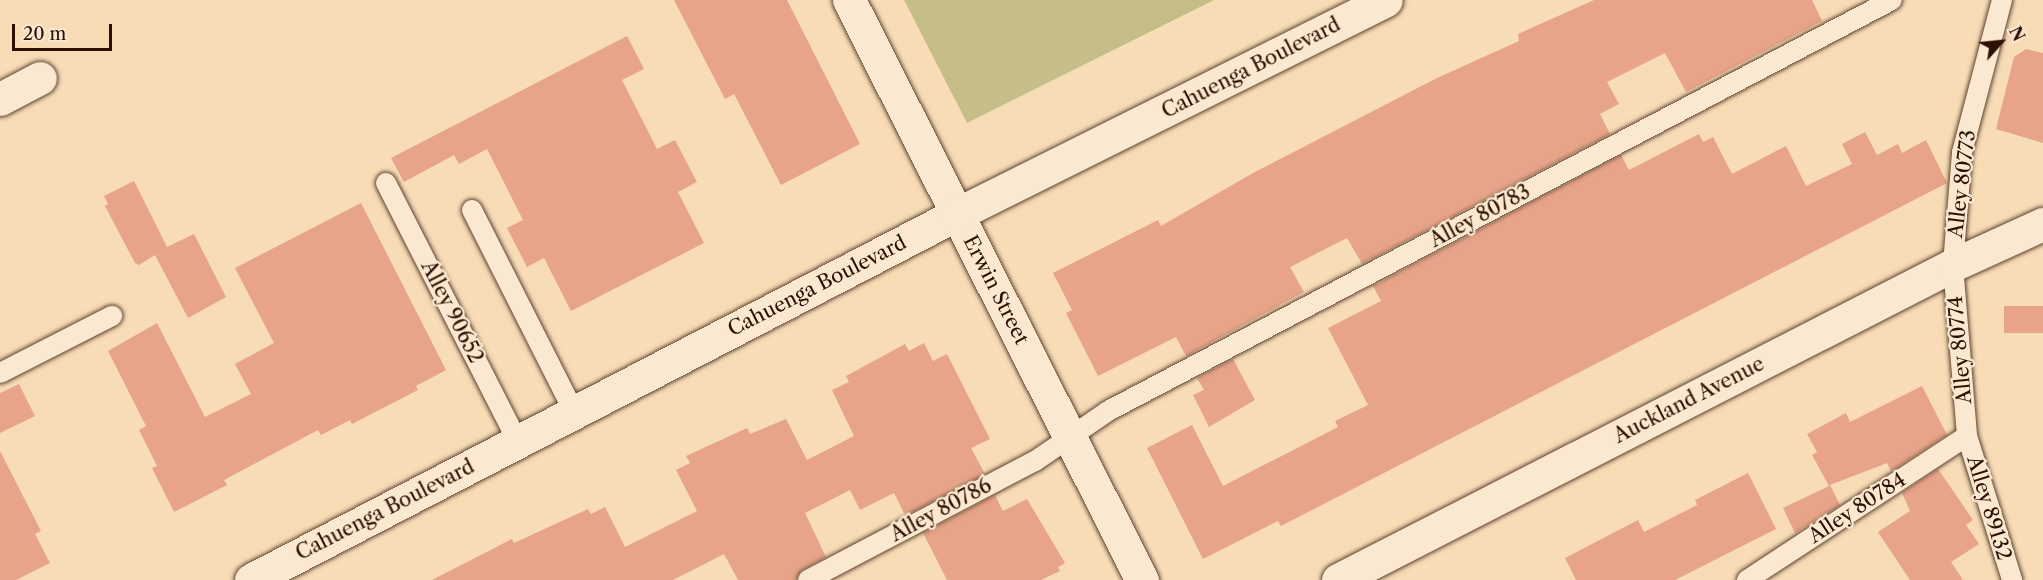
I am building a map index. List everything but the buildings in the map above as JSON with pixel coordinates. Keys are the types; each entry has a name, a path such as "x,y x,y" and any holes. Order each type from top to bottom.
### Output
{"street":[{"name":"Erwin Street","path":"849,0 1072,436 1142,580"},
{"name":"Cahuenga Boulevard","path":"251,580 957,214 1386,0"},
{"path":"0,99 40,78"},
{"name":"Auckland Avenue","path":"1338,580 1953,265 2043,224"}],"lane":[{"name":"Alley 80783","path":"1072,436 1108,411 1892,0"},
{"name":"Alley 80773","path":"1953,265 1962,153 2001,0"},
{"name":"Alley 90652","path":"386,183 518,442"},
{"path":"472,210 574,412"},
{"name":"Alley 80774","path":"1953,265 1967,436"},
{"path":"0,373 112,316"},
{"name":"Alley 80786","path":"808,580 1035,461 1072,436"},
{"name":"Alley 80784","path":"1747,580 1967,436"},
{"name":"Alley 89132","path":"1967,436 2012,580"}],"shaded area":[{"path":"904,0 1214,0 967,123"}]}
